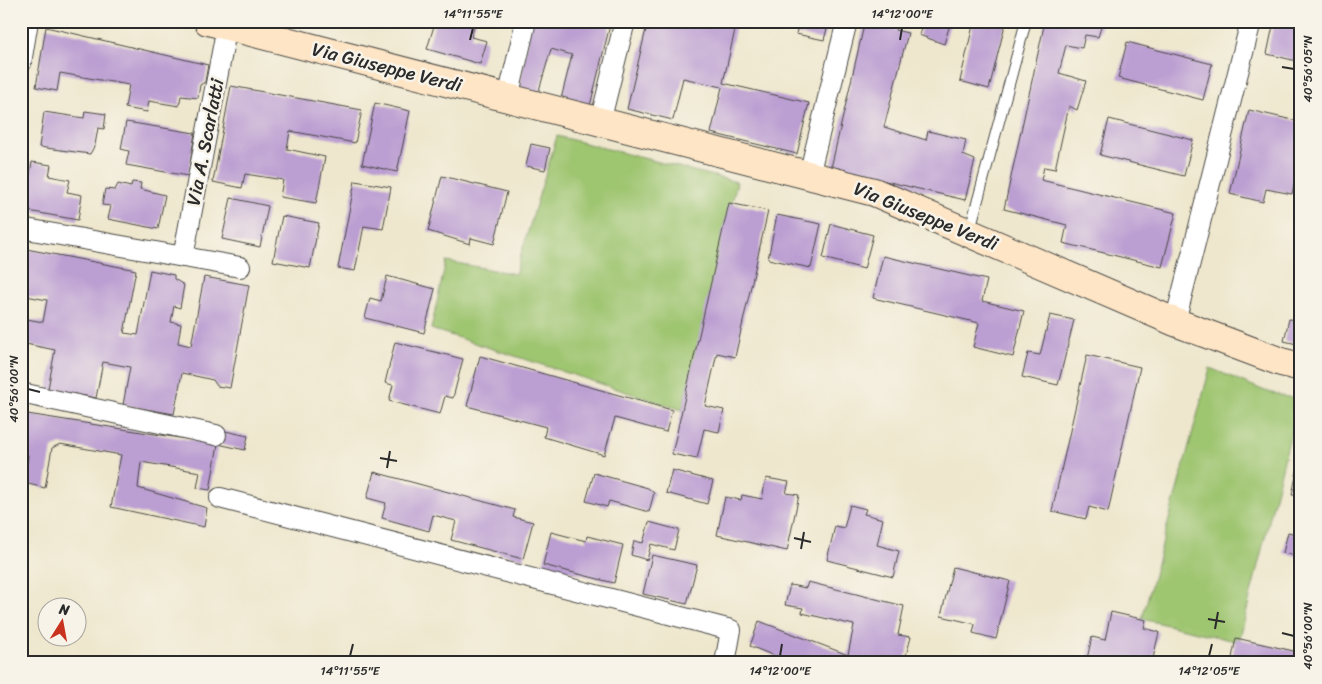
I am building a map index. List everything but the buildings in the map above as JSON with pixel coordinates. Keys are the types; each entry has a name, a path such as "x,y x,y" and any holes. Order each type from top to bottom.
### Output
{"street":[{"path":"21,62 28,21"},
{"path":"508,98 526,21"},
{"path":"600,122 625,21"},
{"path":"809,175 847,21"},
{"path":"1176,322 1251,21"},
{"name":"Via Giuseppe Verdi","path":"218,24 874,192 1176,322 1281,362 1301,367"},
{"name":"Via A. Scarlatti","path":"183,257 218,24"},
{"path":"21,228 240,267"},
{"path":"21,393 216,435"},
{"path":"220,498 730,630 725,663"}],"lane":[{"path":"969,233 1026,21"}],"green space":[{"path":"557,136 737,182 682,410 431,329 446,261 515,274"},
{"path":"1210,368 1265,391 1299,400 1239,642 1142,619"}]}
